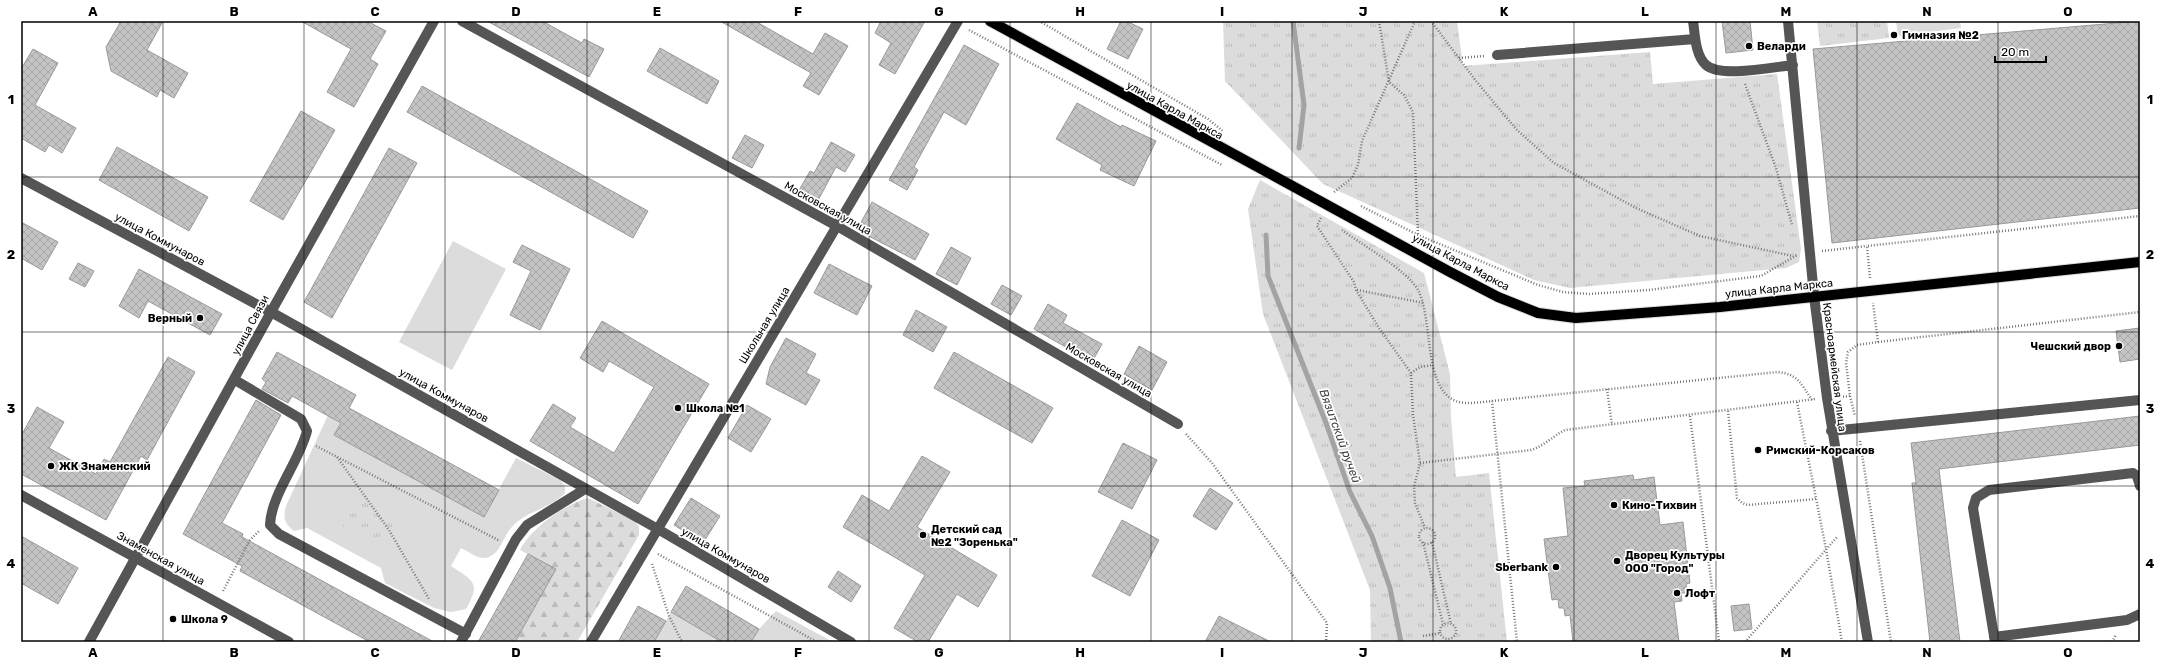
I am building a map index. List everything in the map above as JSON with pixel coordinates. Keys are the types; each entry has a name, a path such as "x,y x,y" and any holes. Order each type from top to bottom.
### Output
{"main road":[{"name":"улица Карла Маркса","path":"990,21 1261,171 1302,191 1498,297 1538,313 1576,318 1720,307 2140,262"}],"street":[{"name":"улица Связи","path":"89,642 434,21"},
{"name":"Московская улица","path":"462,21 837,226 1178,424"},
{"path":"1693,21 1695,39 1699,52 1706,65 1723,72 1793,65"},
{"name":"Красноармейская улица","path":"1788,21 1814,296 1831,432 1868,642"},
{"name":"Школьная улица","path":"591,642 656,528 957,22"},
{"path":"1497,55 1695,39"},
{"name":"улица Коммунаров","path":"21,178 271,312 656,528 850,642"},
{"path":"235,380 301,419 307,431 303,448 271,512 270,525 279,534 463,638 512,547 527,525 585,489"},
{"path":"1831,432 2140,400"},
{"path":"2140,486 2138,476 2133,474 1989,490 1976,498 1973,508 1994,640 2126,620 2140,614"},
{"name":"Знаменская улица","path":"21,495 289,642"}],"path":[{"path":"1039,21 1208,119 1229,136"},
{"path":"1379,21 1388,82 1404,95 1413,112 1418,235"},
{"path":"1334,192 1352,178 1358,165 1362,141 1414,21"},
{"path":"1431,21 1516,128 1554,163 1636,208 1700,236 1794,256"},
{"path":"957,22 1229,168"},
{"path":"1459,58 1497,55"},
{"path":"1740,70 1776,168 1794,231"},
{"path":"1328,190 1341,196"},
{"path":"1355,203 1418,235 1538,285 1563,292 1589,294 1648,290 1761,276 1794,256 1867,246"},
{"path":"1326,221 1321,218 1317,226 1354,282 1356,290 1379,328 1411,373 1413,415 1420,463 1414,486 1415,503 1425,528"},
{"path":"1338,227 1406,276 1418,289 1424,303 1433,364 1444,394 1456,401 1492,401 1778,372 1796,376 1812,400 1565,430 1554,435 1542,446 1531,450 1420,463"},
{"path":"1356,290 1424,303"},
{"path":"1878,342 2140,312"},
{"path":"1411,373 1420,367 1433,364"},
{"path":"1607,390 1612,425"},
{"path":"1850,396 1858,429 1891,642"},
{"path":"1492,401 1496,455 1517,642"},
{"path":"1797,402 1826,549 1842,642"},
{"path":"1728,411 1738,498 1742,503 1748,505 1816,499"},
{"path":"1690,416 1719,642"},
{"path":"1178,424 1212,463 1328,623 1326,642"},
{"path":"305,440 512,547"},
{"path":"336,456 389,530 430,601"},
{"path":"217,603 250,540 258,532 270,525"},
{"path":"1745,642 1848,525"},
{"path":"1442,624 1451,624 1456,627 1456,635 1448,640 1441,634 1440,630 1442,624 1422,542 1418,535 1420,530 1425,528 1433,530 1435,534 1432,542 1451,624"},
{"path":"1422,542 1429,544 1432,542"},
{"path":"646,547 817,642"},
{"path":"646,547 669,616 682,642"},
{"path":"1423,636 1441,634"},
{"path":"809,642 812,639"}],"green space":[{"path":"1223,21 1457,21 1463,66 1650,52 1653,84 1777,74 1801,249 1799,262 1786,268 1570,288 1534,280 1323,184 1225,81"},
{"path":"1817,21 1887,21 1889,38 1820,46"},
{"path":"1896,21 1960,21 1961,28 1898,36"},
{"path":"1260,180 1424,273 1450,374 1451,418 1456,477 1489,473 1507,642 1371,642 1370,590 1263,314 1248,209"},
{"path":"453,241 506,269 452,370 399,342"},
{"path":"328,415 341,423 334,435 484,517 516,458 560,480 565,486 565,493 552,503 517,522 508,532 499,548 493,555 482,558 475,556 461,548 451,566 465,575 473,583 474,588 471,600 466,609 451,612 434,608 385,583 381,568 307,528 294,531 286,523 286,506"},
{"path":"357,497 399,518 385,547 343,526"},
{"path":"588,498 635,521 639,527 639,535 577,642 515,642 555,569 520,550 532,534 549,518 569,506"},
{"path":"776,611 833,642 751,642 759,629"},
{"path":"671,612 722,642 654,642"}],"building":[{"path":"121,21 163,21 147,50 188,73 174,98 160,90 157,97 111,71 106,47"},
{"path":"301,21 367,21 386,31 370,59 378,64 354,107 327,92 351,49"},
{"path":"487,21 542,21 582,43 584,39 604,49 589,77"},
{"path":"720,21 755,21 813,54 825,33 848,46 819,95 803,86 811,73"},
{"path":"881,21 925,21 895,74 879,65 891,43 875,33"},
{"path":"1121,21 1126,21 1143,29 1128,59 1107,49"},
{"path":"1722,21 1750,21 1753,50 1726,53"},
{"path":"2140,21 2140,208 1832,243 1813,49"},
{"path":"964,45 999,64 966,125 944,112 914,167 918,170 907,190 889,180"},
{"path":"660,48 719,81 707,104 647,71"},
{"path":"33,49 58,63 35,105 76,128 62,153 49,145 45,152 21,138 21,69"},
{"path":"422,86 648,211 633,238 407,112"},
{"path":"1077,103 1121,127 1122,125 1156,141 1134,186 1100,170 1102,165 1056,139"},
{"path":"301,111 335,130 283,220 250,201"},
{"path":"745,135 764,145 752,168 732,158"},
{"path":"831,142 855,155 845,172 836,167 816,204 797,194 810,171 814,173"},
{"path":"117,147 208,197 189,231 99,180"},
{"path":"389,148 417,163 332,318 304,302"},
{"path":"872,202 929,234 915,260 857,230"},
{"path":"21,222 58,242 42,270 21,258"},
{"path":"522,245 570,269 540,330 510,315 531,271 513,262"},
{"path":"951,247 971,258 957,285 936,274"},
{"path":"78,263 94,271 85,287 69,279"},
{"path":"829,264 872,286 857,315 814,293"},
{"path":"139,269 222,314 210,335 148,301 139,318 119,306"},
{"path":"1002,285 1022,296 1011,315 991,304"},
{"path":"1048,304 1067,315 1063,323 1102,344 1092,362 1034,329"},
{"path":"916,310 947,327 933,352 903,335"},
{"name":"Школа №1","path":"602,321 709,384 638,504 530,441 553,404 576,418 570,427 614,453 654,387 609,361 603,372 580,358"},
{"path":"2140,328 2140,359 2120,362 2116,331"},
{"path":"786,338 816,354 806,373 820,380 806,405 766,384 770,367"},
{"path":"1139,346 1167,362 1152,390 1124,374"},
{"path":"277,352 356,395 349,408 499,490 484,517 334,435 341,423 292,396 288,403 262,389 266,382 262,379"},
{"path":"954,352 1053,408 1032,443 934,388"},
{"path":"168,357 195,372 147,460 141,456 106,520 21,474 21,436 37,407 64,422 49,448 96,474 104,459 110,462"},
{"path":"256,400 281,415 222,523 243,534 242,537 434,642 370,642 240,571 242,566 183,534"},
{"path":"747,405 771,419 751,452 728,438"},
{"path":"2140,416 2140,445 1939,469 1960,642 1930,642 1912,483 1916,483 1911,443"},
{"path":"1123,443 1157,460 1132,509 1098,492"},
{"path":"922,456 950,472 917,527 997,575 978,607 957,594 928,642 918,642 894,628 925,575 843,527 862,495 889,511"},
{"name":"Дворец Культуры ООО \"Город\"","path":"1633,475 1634,480 1654,477 1660,525 1683,522 1690,583 1686,584 1687,593 1681,593 1682,601 1674,602 1679,642 1573,642 1570,615 1565,616 1564,608 1559,608 1558,599 1552,600 1544,539 1568,536 1563,488 1585,486 1584,481"},
{"path":"1210,488 1233,503 1216,530 1193,516"},
{"path":"691,498 720,516 703,543 674,525"},
{"path":"1122,520 1159,540 1130,596 1092,576"},
{"path":"21,536 78,568 58,604 21,583"},
{"path":"528,554 556,569 515,642 478,642"},
{"path":"838,571 861,586 851,602 828,587"},
{"path":"686,586 759,629 751,642 722,642 671,612"},
{"path":"1749,604 1752,629 1734,631 1731,606"},
{"path":"638,606 666,621 654,642 618,642"},
{"path":"1219,616 1271,642 1205,642"}],"waterway":[{"name":"Вязитский ручей","path":"1293,21 1304,105 1299,148"},
{"name":"Вязитский ручей","path":"1266,235 1268,276 1326,423 1350,492 1372,536 1390,588 1401,642"}],"place":[{"name":"Гимназия №2","path":"1894,35"},
{"name":"Веларди","path":"1749,46"},
{"name":"Верный","path":"200,318"},
{"name":"Чешский двор","path":"2119,346"},
{"name":"Школа №1","path":"678,408"},
{"name":"Римский-Корсаков","path":"1758,450"},
{"name":"ЖК Знаменский","path":"51,466"},
{"name":"Кино-Тихвин","path":"1614,505"},
{"name":"Детский сад №2 \"Зоренька\"","path":"923,535"},
{"name":"Дворец Культуры ООО \"Город\"","path":"1617,561"},
{"name":"Sberbank","path":"1556,567"},
{"name":"Лофт","path":"1677,593"},
{"name":"Школа 9","path":"173,619"}]}
